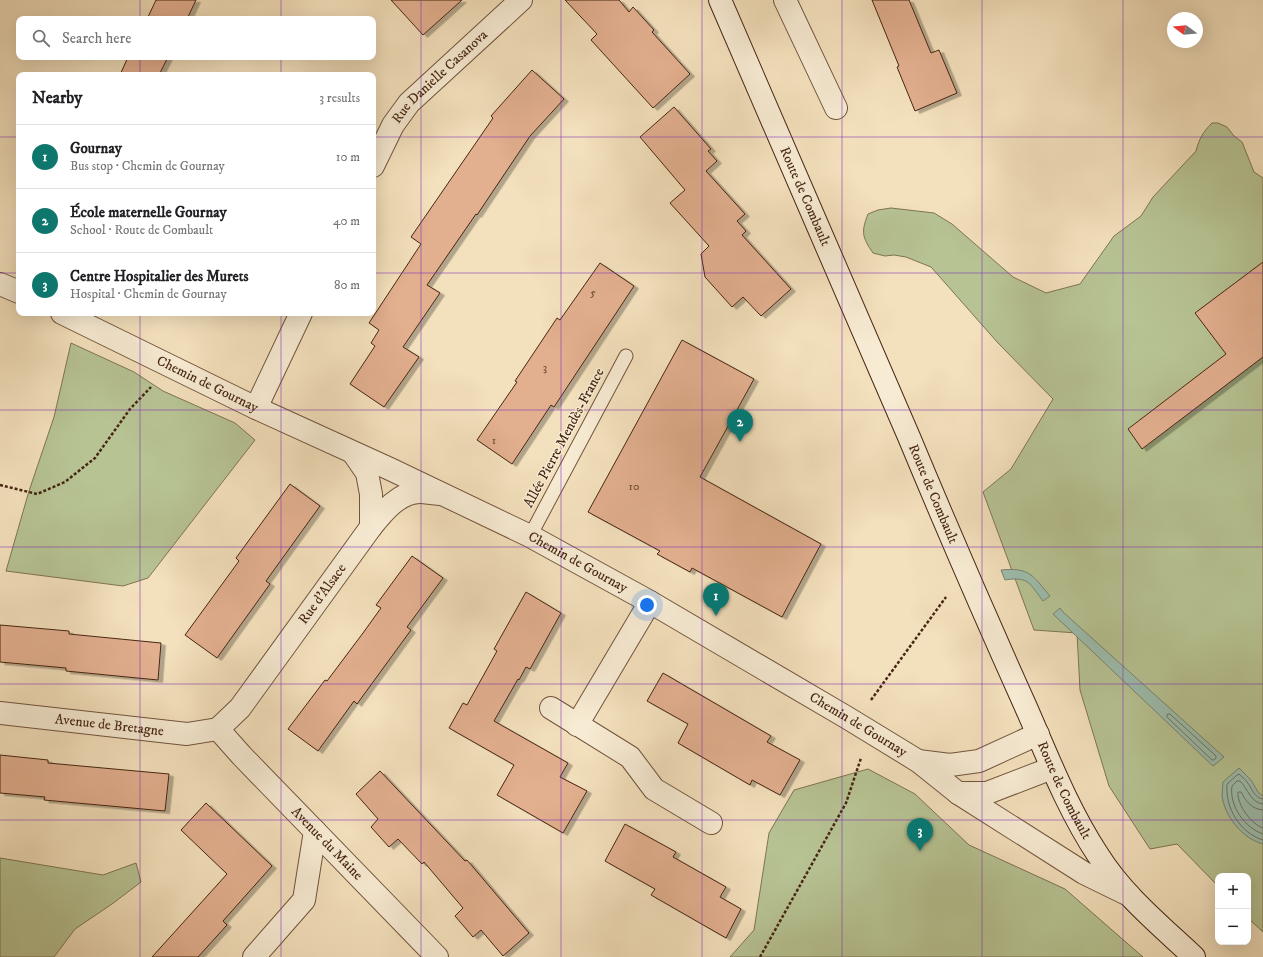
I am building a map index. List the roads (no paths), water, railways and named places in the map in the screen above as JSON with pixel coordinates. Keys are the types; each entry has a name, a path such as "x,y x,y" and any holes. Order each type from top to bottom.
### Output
{"street":[{"name":"Rue Danielle Casanova","path":"376,158 393,125 409,103 521,0"},
{"name":"Route de Combault","path":"720,0 888,388 969,580 1052,768 1098,856 1129,895 1194,957"},
{"path":"785,0 836,108"},
{"path":"0,284 16,291"},
{"name":"Chemin de Gournay","path":"68,316 256,408 446,495 530,536 650,602 874,734 918,761 958,793 1084,873 1129,895"},
{"path":"256,408 300,316"},
{"path":"354,454 367,473 371,494 371,527"},
{"name":"Rue d'Alsace","path":"218,729 240,708 371,527 387,508 403,496 419,492 446,495"},
{"path":"577,725 650,602"},
{"path":"551,708 630,757 654,789 711,823"},
{"name":"Avenue de Bretagne","path":"0,713 187,734 218,729"},
{"name":"Avenue du Maine","path":"218,729 242,756 437,957"},
{"name":"Chemin de Gournay","path":"918,761 950,765 979,761 1038,734"},
{"path":"958,793 987,793 1052,768"},
{"path":"254,957 304,900 315,831"}],"lane":[{"name":"Allée Pierre Mendès-France","path":"530,536 626,356"}],"water":[{"path":"1011,569 1030,574 1050,596 1043,601 1032,586 1024,580 1005,580 1001,570"},
{"path":"1060,608 1224,757 1213,766 1053,614"},
{"path":"1239,768 1251,780 1258,792 1263,796 1263,844 1248,837 1242,832 1226,811 1222,795 1223,782"}],"place":[{"name":"École maternelle Gournay","path":"740,442"},
{"name":"Gournay","path":"716,616"},
{"name":"Centre Hospitalier des Murets","path":"920,851"}]}
